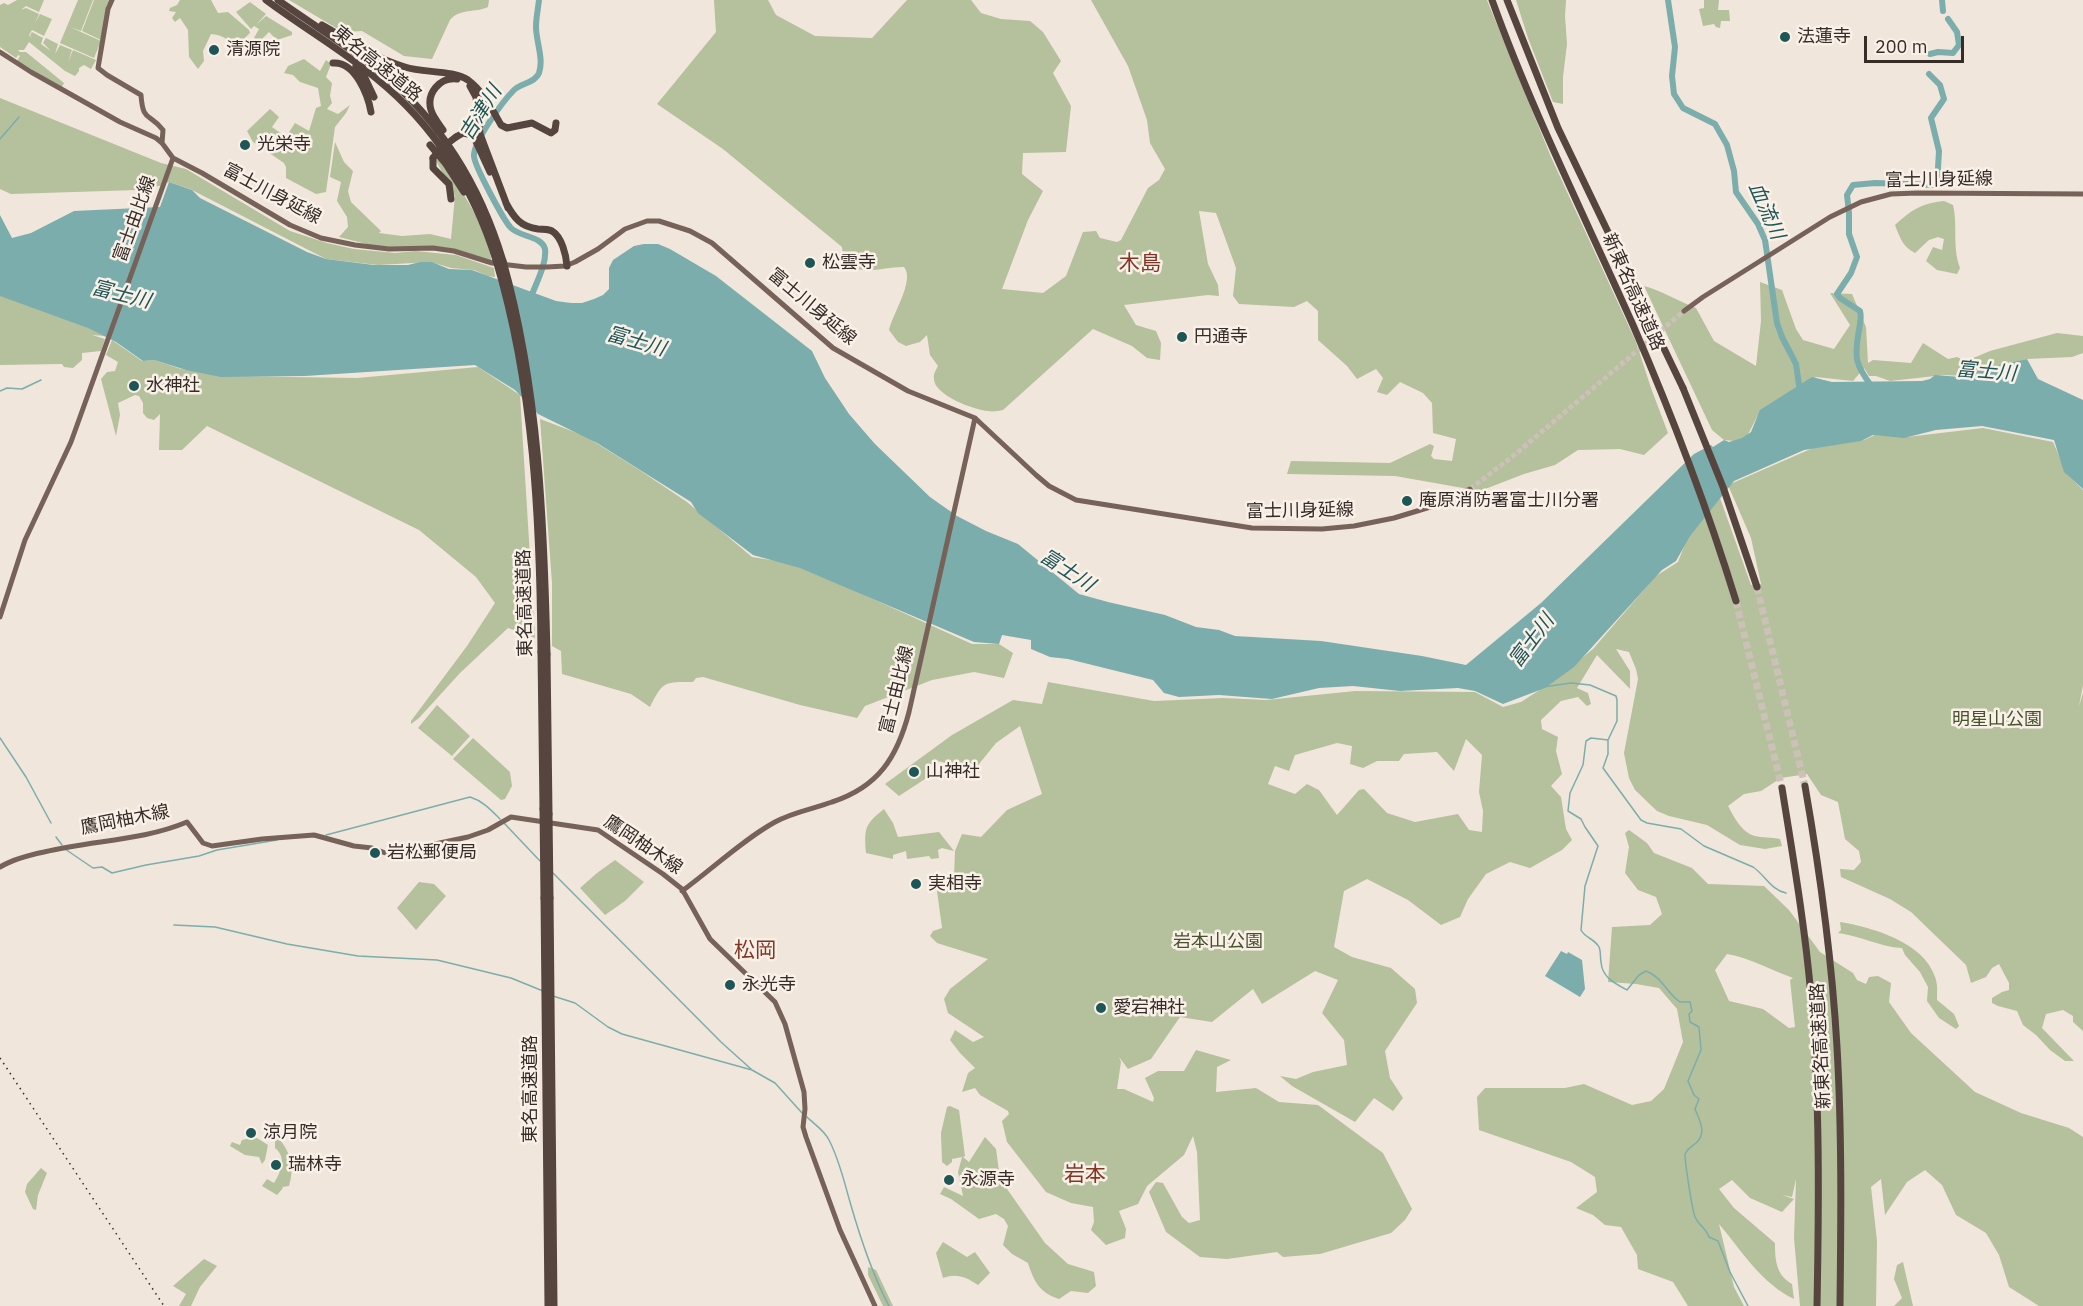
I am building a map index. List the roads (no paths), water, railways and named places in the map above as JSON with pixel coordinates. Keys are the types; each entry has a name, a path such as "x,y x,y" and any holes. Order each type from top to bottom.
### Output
{"highway":[{"name":"東名高速道路","path":"266,0 391,90 428,130 450,160 466,188 493,250 500,260"},
{"name":"東名高速道路","path":"278,0 355,53 410,98 433,124 458,159 485,210 521,335 540,468 544,535 551,1267 551,1295 548,1306"},
{"path":"278,0 368,52 392,63 415,70 465,78 474,85 501,123 510,128 522,123 532,123 551,133 555,130 556,123"},
{"name":"新東名高速道路","path":"1492,0 1542,127 1673,420 1736,601"},
{"name":"新東名高速道路","path":"1507,0 1558,128 1692,409 1724,487 1757,587"},
{"path":"325,41 356,66 374,97"},
{"path":"333,63 341,64 359,80 366,92 371,112"},
{"path":"485,210 473,180 432,112 430,97 437,85 447,79 452,78 467,84 476,97 478,127 483,148 508,208 521,224 553,232 563,248 567,266"},
{"path":"451,199 449,184 433,168 433,158 439,150 456,137 466,133 475,138 483,148"},
{"path":"430,145 460,186 493,250"},
{"name":"新東名高速道路","path":"1805,786 1830,954 1839,1102 1840,1306"},
{"name":"新東名高速道路","path":"1782,788 1807,956 1815,1044 1819,1219 1816,1306"},
{"name":"東名高速道路","path":"551,1295 554,1306"}],"main road":[{"path":"112,0 108,9 100,71 142,96 141,105 144,115 163,130 162,143"},
{"name":"富士由比線","path":"0,52 31,72 162,143 173,158 71,442 25,540 0,617"},
{"name":"富士川身延線","path":"173,158 284,223 321,238 355,245 388,249 439,248 483,262 547,267 567,266 636,224 659,221 690,231 712,243 834,348 908,391 975,418 1049,486 1076,500 1252,528 1322,529 1366,525 1394,518 1437,505 1470,489"},
{"name":"富士川身延線","path":"1684,311 1759,261 1849,207 1878,196 1917,193 2083,194"},
{"name":"富士由比線","path":"682,891 762,830 777,821 846,797 869,784 887,765 903,732 975,418"},
{"name":"鷹岡柚木線","path":"0,867 30,855 63,847 129,838 187,822 203,843 212,846 314,835 393,854 468,837 488,830 511,817 598,830 663,874 682,891 710,939 771,996 778,1007 804,1092 803,1127 840,1230 875,1306"}],"water":[{"name":"富士川","path":"169,182 192,190 200,198 307,252 326,259 374,265 432,262 449,269 472,270 556,301 582,303 603,295 609,289 609,268 613,260 634,246 658,244 670,249 716,276 812,351 825,378 849,414 875,444 930,497 957,516 1018,544 1079,594 1165,615 1196,627 1219,630 1235,636 1321,641 1466,665 1541,603 1694,454 1724,440 1729,442 1742,438 1751,432 1760,410 1812,377 1832,382 1922,381 1935,375 1961,377 2027,359 2038,379 2083,400 2083,489 2064,472 2054,440 1982,426 1936,430 1904,438 1873,435 1861,441 1804,450 1734,481 1690,536 1676,561 1662,570 1574,667 1545,688 1503,704 1475,691 1458,688 1400,691 1353,686 1319,688 1272,699 1219,695 1179,697 1164,693 1153,680 1068,659 1050,657 1031,649 1031,640 1002,635 999,644 974,642 800,568 753,555 698,513 691,502 597,443 538,414 515,390 475,365 305,376 221,377 186,370 154,360 143,361 116,342 88,328 0,296 0,215 12,238 31,233 74,211 160,207"},
{"path":"1561,951 1567,954 1568,952 1582,960 1585,989 1580,997 1545,976"}],"waterway":[{"name":"吉津川","path":"531,297 543,267 545,249 540,242 511,228 490,193 474,156 478,141 503,103 514,90 534,79 539,73 541,62 536,27 539,0"},
{"name":"血流川","path":"1668,0 1675,47 1672,76 1674,94 1683,108 1715,124 1727,145 1734,171 1736,192 1758,224 1765,240 1777,323 1796,364 1800,392"},
{"path":"1942,0 1943,11"},
{"path":"1930,54 1953,53 1959,45 1957,32 1948,19"},
{"path":"1872,387 1859,366 1856,354 1861,320 1860,311 1837,294 1851,273 1857,257 1849,234 1847,195 1853,185 1875,183 1937,185 1939,151 1931,118 1944,99 1940,85 1929,74"},
{"path":"0,139 19,117"},
{"path":"0,391 7,388 22,389 41,380"},
{"path":"1543,687 1571,683 1590,685 1616,696 1617,721 1608,740 1608,754 1603,768 1641,820 1681,829 1704,846 1753,867 1772,886 1786,893"},
{"path":"0,738 26,777 51,823"},
{"path":"1608,740 1591,738 1586,741 1583,765 1570,793 1568,811 1581,819 1598,846 1585,886 1581,930 1599,947 1602,967 1606,976 1613,982 1627,990 1639,975 1646,971 1656,977 1680,1002 1690,1002 1692,1011 1689,1014 1690,1022 1699,1027 1701,1050 1688,1081 1694,1095 1699,1099 1695,1109 1702,1131 1699,1139 1685,1154 1692,1205 1698,1223 1709,1237 1718,1241 1730,1272 1748,1306"},
{"path":"326,835 470,797 483,803 500,819"},
{"path":"504,823 540,861"},
{"path":"56,837 62,845"},
{"path":"65,849 93,868 102,867 112,873 199,856 217,850 277,840"},
{"path":"552,872 721,1042 751,1069"},
{"path":"174,925 215,927 287,944 358,956 437,960 511,978 543,991"},
{"path":"553,996 575,1003 608,1027 622,1034 752,1070 775,1083 803,1114"},
{"path":"807,1117 825,1134 833,1147 867,1255 889,1306"}],"tunnel":[{"path":"1470,489 1512,457 1684,311"},
{"path":"1757,587 1805,786"},
{"path":"1736,601 1782,788"}],"railway":[{"path":"0,1058 164,1306"}],"place":[{"name":"法蓮寺","path":"1785,37"},
{"name":"清源院","path":"214,50"},
{"name":"光栄寺","path":"245,145"},
{"name":"松雲寺","path":"810,263"},
{"name":"円通寺","path":"1182,337"},
{"name":"水神社","path":"134,386"},
{"name":"庵原消防署富士川分署","path":"1407,501"},
{"name":"山神社","path":"914,772"},
{"name":"岩松郵便局","path":"375,853"},
{"name":"実相寺","path":"916,884"},
{"name":"永光寺","path":"730,985"},
{"name":"愛宕神社","path":"1101,1008"},
{"name":"涼月院","path":"251,1133"},
{"name":"瑞林寺","path":"276,1165"},
{"name":"永源寺","path":"949,1180"}],"district":[{"name":"木島","path":"1140,264"},
{"name":"松岡","path":"755,951"},
{"name":"岩本","path":"1085,1175"}],"park label":[{"name":"明星山公園","path":"1997,720"},
{"name":"岩本山公園","path":"1218,942"}]}
